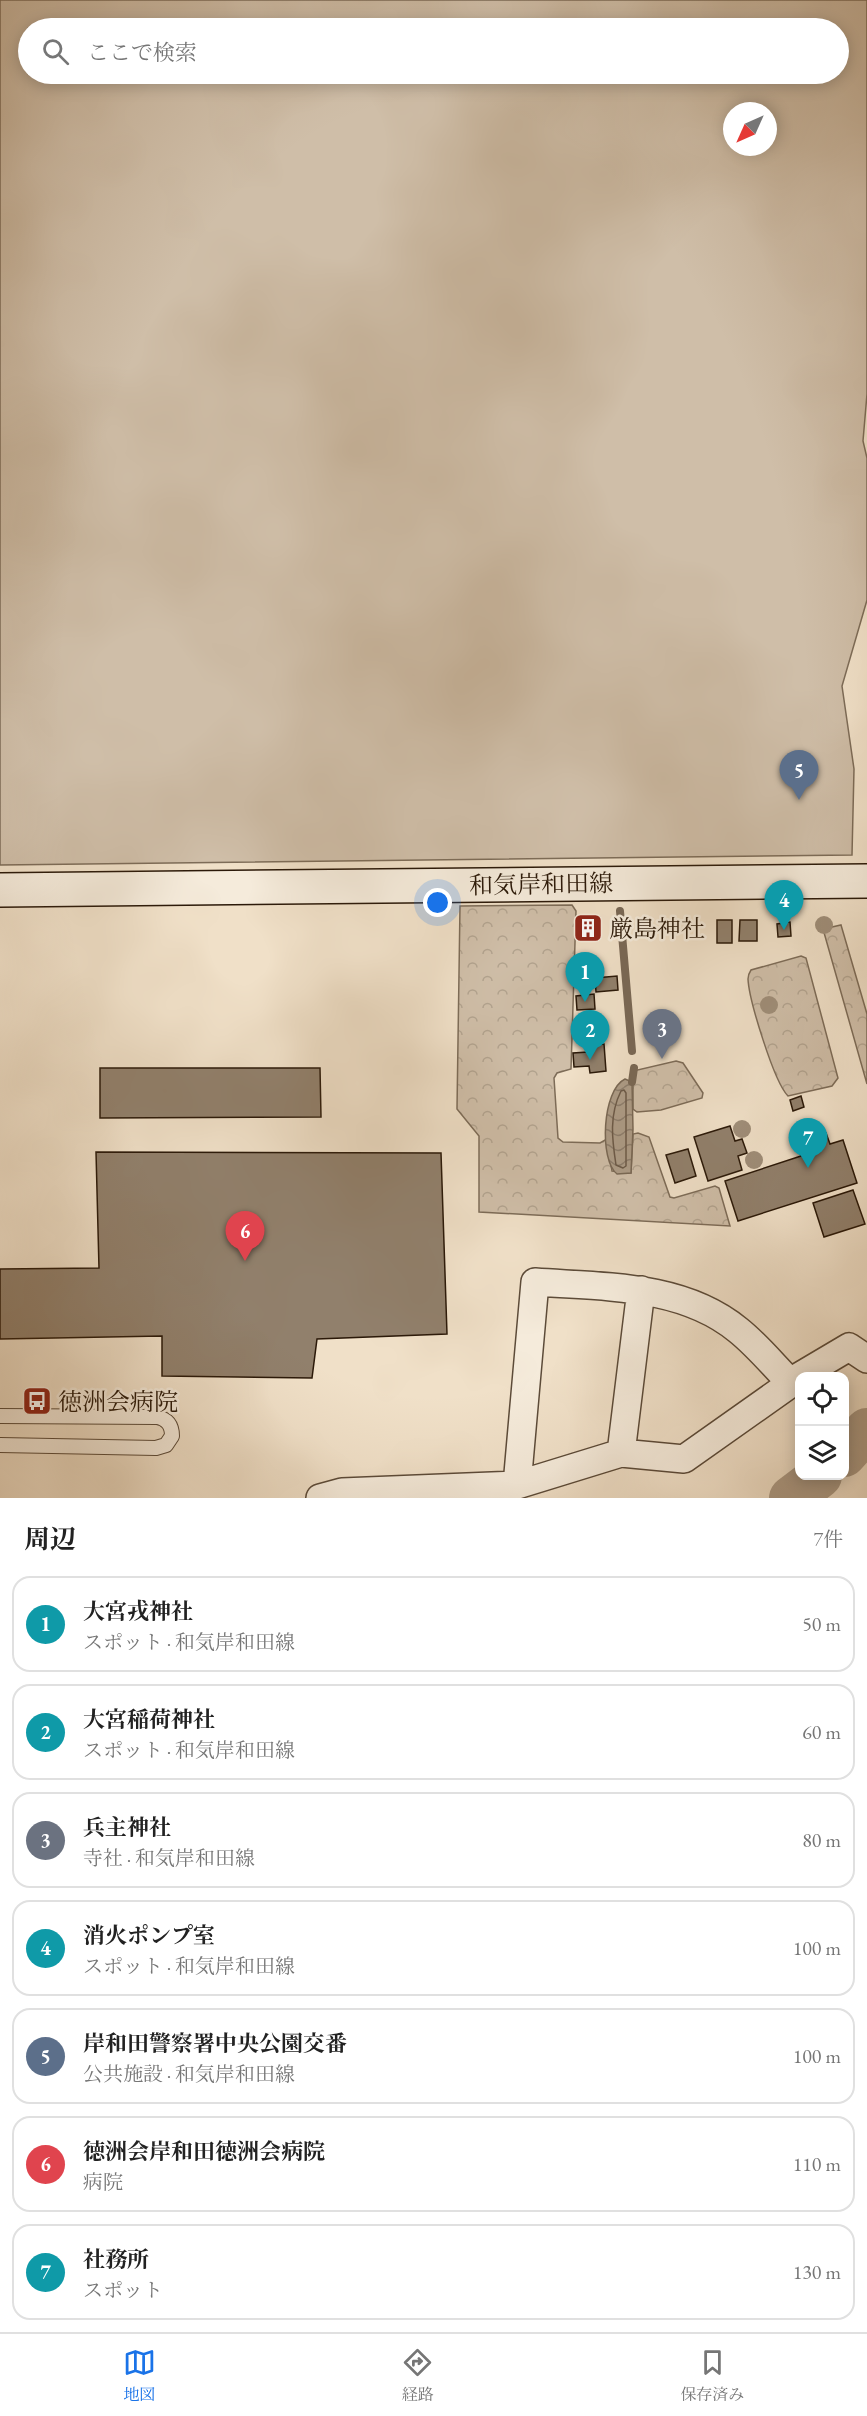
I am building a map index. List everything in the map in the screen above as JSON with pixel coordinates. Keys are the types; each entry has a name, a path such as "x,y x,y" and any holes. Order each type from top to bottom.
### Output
{"main road":[{"name":"和気岸和田線","path":"0,890 857,881"}],"street":[{"path":"517,1485 535,1282 641,1290 694,1304 738,1330 795,1377"},
{"path":"621,1453 641,1290"},
{"path":"808,1372 849,1347 867,1359"},
{"path":"321,1498 342,1492 517,1485 621,1453 684,1459 795,1380"}],"lane":[{"path":"0,1416 157,1416 167,1421 172,1430 170,1441 156,1448 0,1445"}],"green space":[{"path":"0,0 867,0 867,394 863,441 867,458 867,600 842,686 854,769 852,855 0,865"},
{"path":"572,905 576,911 571,1069 557,1073 554,1078 558,1138 563,1142 600,1143 607,1139 612,1171 631,1173 633,1134 638,1133 649,1137 670,1197 674,1198 715,1186 719,1188 730,1226 479,1212 479,1136 457,1109 460,906"},
{"path":"841,925 867,1014 867,1084 823,929"},
{"path":"801,956 806,958 838,1078 832,1086 788,1096 776,1075 763,1040 748,978 751,970"},
{"path":"676,1061 683,1063 703,1093 702,1098 661,1110 637,1112 633,1109 633,1071"}],"water":[{"path":"625,1079 632,1082 631,1173 617,1174 607,1155 606,1125 612,1097 617,1086"}],"building":[{"path":"717,920 732,920 732,943 717,943"},
{"path":"740,920 757,920 757,941 739,941"},
{"path":"790,922 791,936 778,937 777,924"},
{"path":"617,976 618,990 596,992 595,978"},
{"path":"594,994 595,1009 577,1010 576,996"},
{"path":"604,1044 606,1071 590,1073 589,1066 574,1067 573,1053 588,1052 588,1045"},
{"path":"100,1068 320,1068 321,1117 100,1118"},
{"path":"801,1096 804,1107 793,1111 790,1100"},
{"path":"730,1126 735,1141 742,1139 747,1153 738,1156 742,1170 708,1181 694,1137"},
{"path":"826,1133 830,1144 843,1140 857,1183 738,1221 725,1181 801,1156 796,1142"},
{"path":"688,1149 696,1176 675,1183 666,1155"},
{"path":"96,1152 441,1153 447,1334 317,1339 312,1378 162,1376 162,1336 0,1339 0,1269 99,1268"},
{"path":"853,1190 865,1224 824,1237 813,1203"}],"waterway":[{"path":"620,911 632,1051"},
{"path":"632,1082 634,1068"},
{"path":"849,1450 867,1430"},
{"path":"791,1498 815,1480"}],"place":[{"name":"岸和田警察署中央公園交番","path":"799,800"},
{"name":"厳島神社","path":"588,928"},
{"name":"消火ポンプ室","path":"784,930"},
{"name":"大宮戎神社","path":"585,1002"},
{"name":"兵主神社","path":"662,1059"},
{"name":"大宮稲荷神社","path":"590,1060"},
{"name":"社務所","path":"808,1168"},
{"name":"徳洲会岸和田徳洲会病院","path":"245,1261"},
{"name":"徳洲会病院","path":"37,1401"}]}
